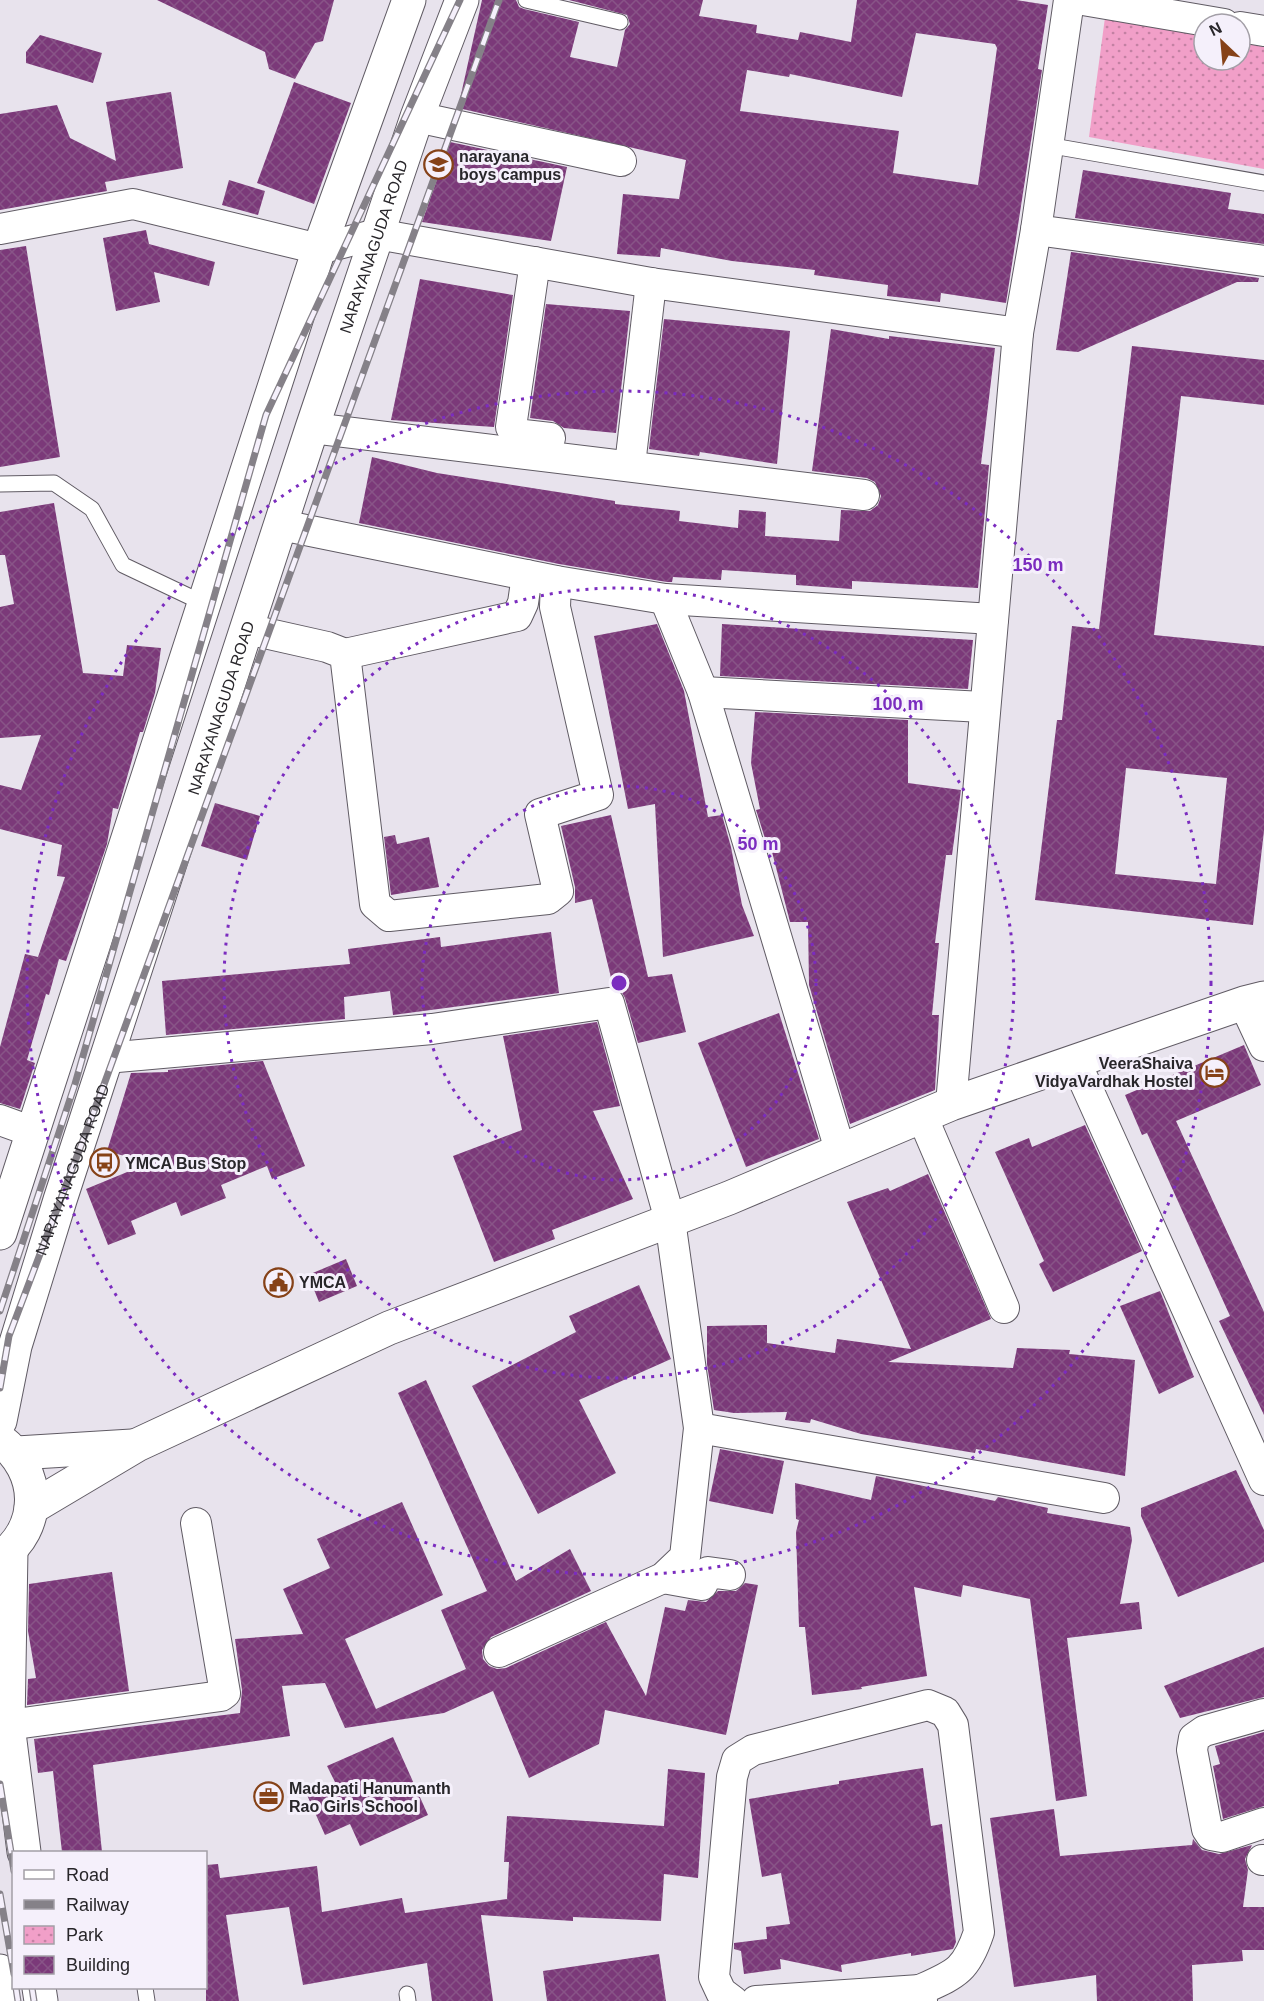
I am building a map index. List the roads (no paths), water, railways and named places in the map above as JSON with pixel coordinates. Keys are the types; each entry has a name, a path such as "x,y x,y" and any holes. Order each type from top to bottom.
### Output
{"main road":[{"path":"0,1233 319,249 410,0"},
{"name":"NARAYANAGUDA ROAD","path":"0,1421 15,1346 106,1058 377,234 417,117 462,0"},
{"path":"86,968 131,982"},
{"path":"31,1508 136,1445 389,1328 670,1220 936,1110 1254,1001"},
{"path":"8,1446 136,1445"},
{"path":"8,1446 30,1480 31,1508 24,1531 6,1554 8,1725 19,1796 24,1851"},
{"path":"0,1971 3,2001"}],"street":[{"path":"1004,1308 936,1110 984,707 1018,333 1036,230 1069,0"},
{"path":"1083,0 1192,19"},
{"path":"417,117 621,161"},
{"path":"0,228 133,204 319,249 377,234 651,283 1018,333"},
{"path":"1036,230 1264,261"},
{"path":"535,262 511,427 515,434 631,457 864,495"},
{"path":"631,457 651,283"},
{"path":"312,428 631,457"},
{"path":"281,525 527,575 665,599 993,619"},
{"path":"247,629 327,647 345,654 517,616 524,603 527,575"},
{"path":"345,654 375,904 389,916 548,899 558,891 540,814 597,795 555,607 556,580"},
{"path":"665,599 703,692 840,1150"},
{"path":"703,692 984,707"},
{"path":"1254,1001 1264,1046"},
{"path":"106,1058 432,1029 609,1003 670,1220 699,1428 685,1557 663,1578 499,1652"},
{"path":"1076,1063 1264,1480"},
{"path":"0,1120 33,1132"},
{"path":"699,1428 1104,1498"},
{"path":"8,1725 225,1694 196,1523"},
{"path":"663,1578 702,1585 708,1572 730,1575"},
{"path":"733,2001 721,1992 714,1977 732,1777 737,1760 753,1750 928,1706 945,1712 953,1725 979,1932 971,1955 954,1975 921,1995 756,2001"},
{"path":"1264,1713 1204,1731 1194,1738 1192,1750 1207,1829 1212,1835 1222,1837 1264,1823"}],"lane":[{"path":"526,0 620,22"},
{"path":"1047,146 1264,183"},
{"path":"0,484 54,483 92,509 123,565 203,603"}],"railway":[{"path":"0,1311 75,1084 266,415 460,0"},
{"path":"0,1388 9,1336 102,1090 499,0"},
{"path":"0,1784 12,1859"},
{"path":"0,1894 12,1963"},
{"path":"16,1989 18,2001"},
{"path":"32,1989 34,2001"}],"place":[{"name":"narayana boys campus","path":"438,165"},
{"name":"VeeraShaiva VidyaVardhak Hostel","path":"1214,1072"},
{"name":"YMCA Bus Stop","path":"104,1163"},
{"name":"YMCA","path":"278,1282"},
{"name":"Madapati Hanumanth Rao Girls School","path":"268,1797"}]}
